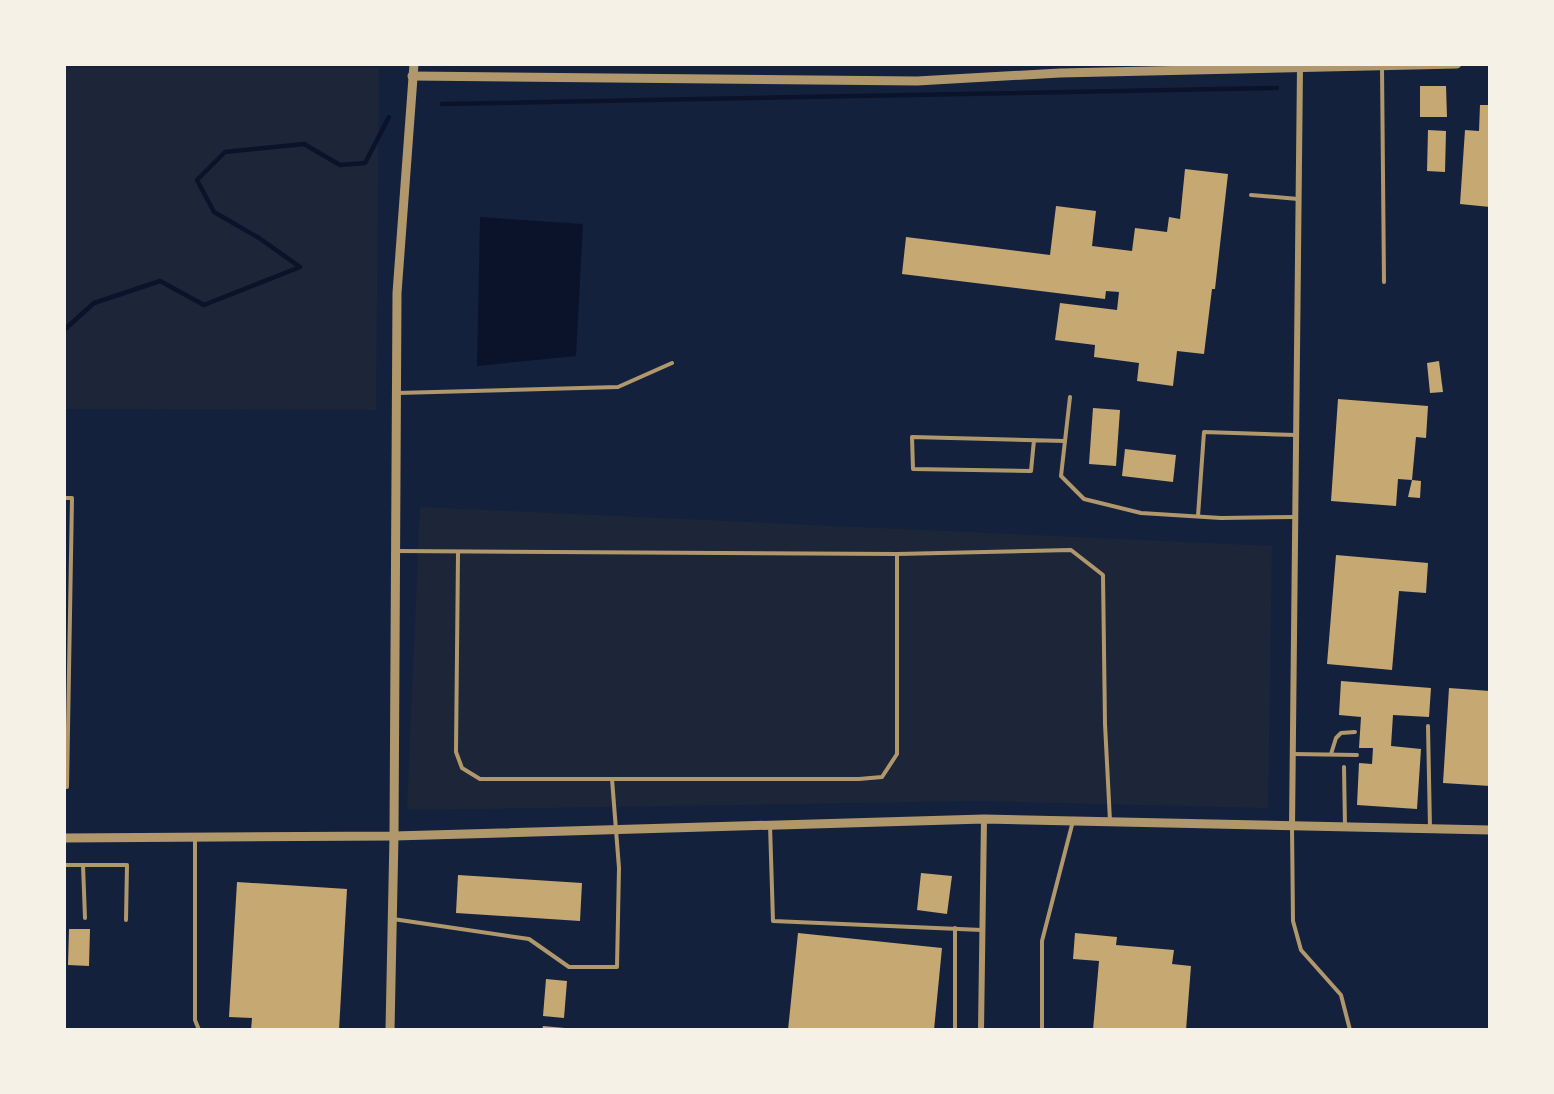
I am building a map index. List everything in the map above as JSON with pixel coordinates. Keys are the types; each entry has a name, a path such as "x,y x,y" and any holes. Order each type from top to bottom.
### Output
{"street":[{"path":"390,1029 394,836 397,293 414,64"},
{"path":"412,76 917,81 1060,69 1457,64"},
{"path":"1292,827 1300,66"},
{"path":"64,838 394,836 984,819 1490,830"},
{"path":"981,1029 984,819"}],"lane":[{"path":"1382,66 1384,282"},
{"path":"1251,195 1299,199"},
{"path":"396,393 618,387 672,363"},
{"path":"1070,397 1060,476 1084,499 1141,513 1296,517"},
{"path":"1198,516 1204,432 1297,435"},
{"path":"1034,440 1031,471 912,469 912,437 1034,440 1065,441"},
{"path":"64,498 72,498 67,786 64,787"},
{"path":"395,551 897,554 1071,550 1102,575 1105,724 1110,822"},
{"path":"458,553 456,752 462,768 480,779 859,779 882,777 897,754 897,554"},
{"path":"1428,726 1430,829"},
{"path":"1331,754 1336,738 1341,733 1355,732"},
{"path":"1293,754 1357,755"},
{"path":"1344,767 1345,828"},
{"path":"392,919 530,939 569,967 616,967 619,868 612,779"},
{"path":"1042,1029 1042,941 1073,821"},
{"path":"770,825 773,921 982,930"},
{"path":"1292,827 1293,921 1301,950 1341,995 1350,1029"},
{"path":"195,837 195,1020 199,1029"},
{"path":"64,865 127,865 126,920"},
{"path":"83,865 85,918"},
{"path":"955,928 955,1029"}],"shaded area":[{"path":"65,68 379,68 376,410 65,409"},
{"path":"480,217 583,224 576,356 477,366"},
{"path":"420,507 1272,546 1268,808 979,801 407,810"}],"building":[{"path":"1420,86 1446,86 1447,117 1420,117"},
{"path":"1480,105 1490,105 1490,207 1460,204 1465,130 1479,131"},
{"path":"1428,130 1446,131 1445,172 1427,171"},
{"path":"1185,169 1228,174 1215,289 1212,289 1204,354 1177,351 1173,386 1137,381 1139,363 1094,357 1095,345 1055,340 1060,303 1117,310 1119,292 1106,291 1105,299 902,274 906,237 1050,255 1056,206 1096,211 1092,246 1132,251 1135,228 1167,232 1169,217 1180,219"},
{"path":"1439,361 1443,392 1430,393 1427,363"},
{"path":"1338,399 1428,406 1426,438 1416,437 1412,480 1398,479 1396,506 1331,501"},
{"path":"1093,408 1120,410 1116,466 1089,464"},
{"path":"1125,449 1176,455 1173,482 1122,476"},
{"path":"1412,480 1421,481 1420,498 1408,497"},
{"path":"1336,555 1428,563 1426,593 1399,591 1392,670 1327,664"},
{"path":"1341,681 1431,688 1429,717 1393,715 1391,746 1421,749 1417,809 1357,805 1359,763 1372,764 1373,748 1359,748 1361,717 1339,715"},
{"path":"1449,688 1490,691 1490,786 1443,783"},
{"path":"921,873 952,876 947,914 917,910"},
{"path":"458,875 582,883 580,921 456,913"},
{"path":"237,882 347,889 339,1030 251,1030 252,1018 229,1017"},
{"path":"69,929 90,929 89,966 68,965"},
{"path":"798,933 942,948 934,1030 788,1030"},
{"path":"1075,933 1117,937 1116,945 1174,950 1172,964 1191,966 1186,1030 1093,1030 1099,961 1073,959"},
{"path":"546,979 567,981 564,1018 543,1016"},
{"path":"543,1026 565,1028 565,1030 542,1030"}],"waterway":[{"path":"442,104 1277,88"},
{"path":"64,330 94,303 160,281 204,305 300,267 259,238 214,212 197,180 225,152 304,144 340,165 365,163 389,117"}]}
